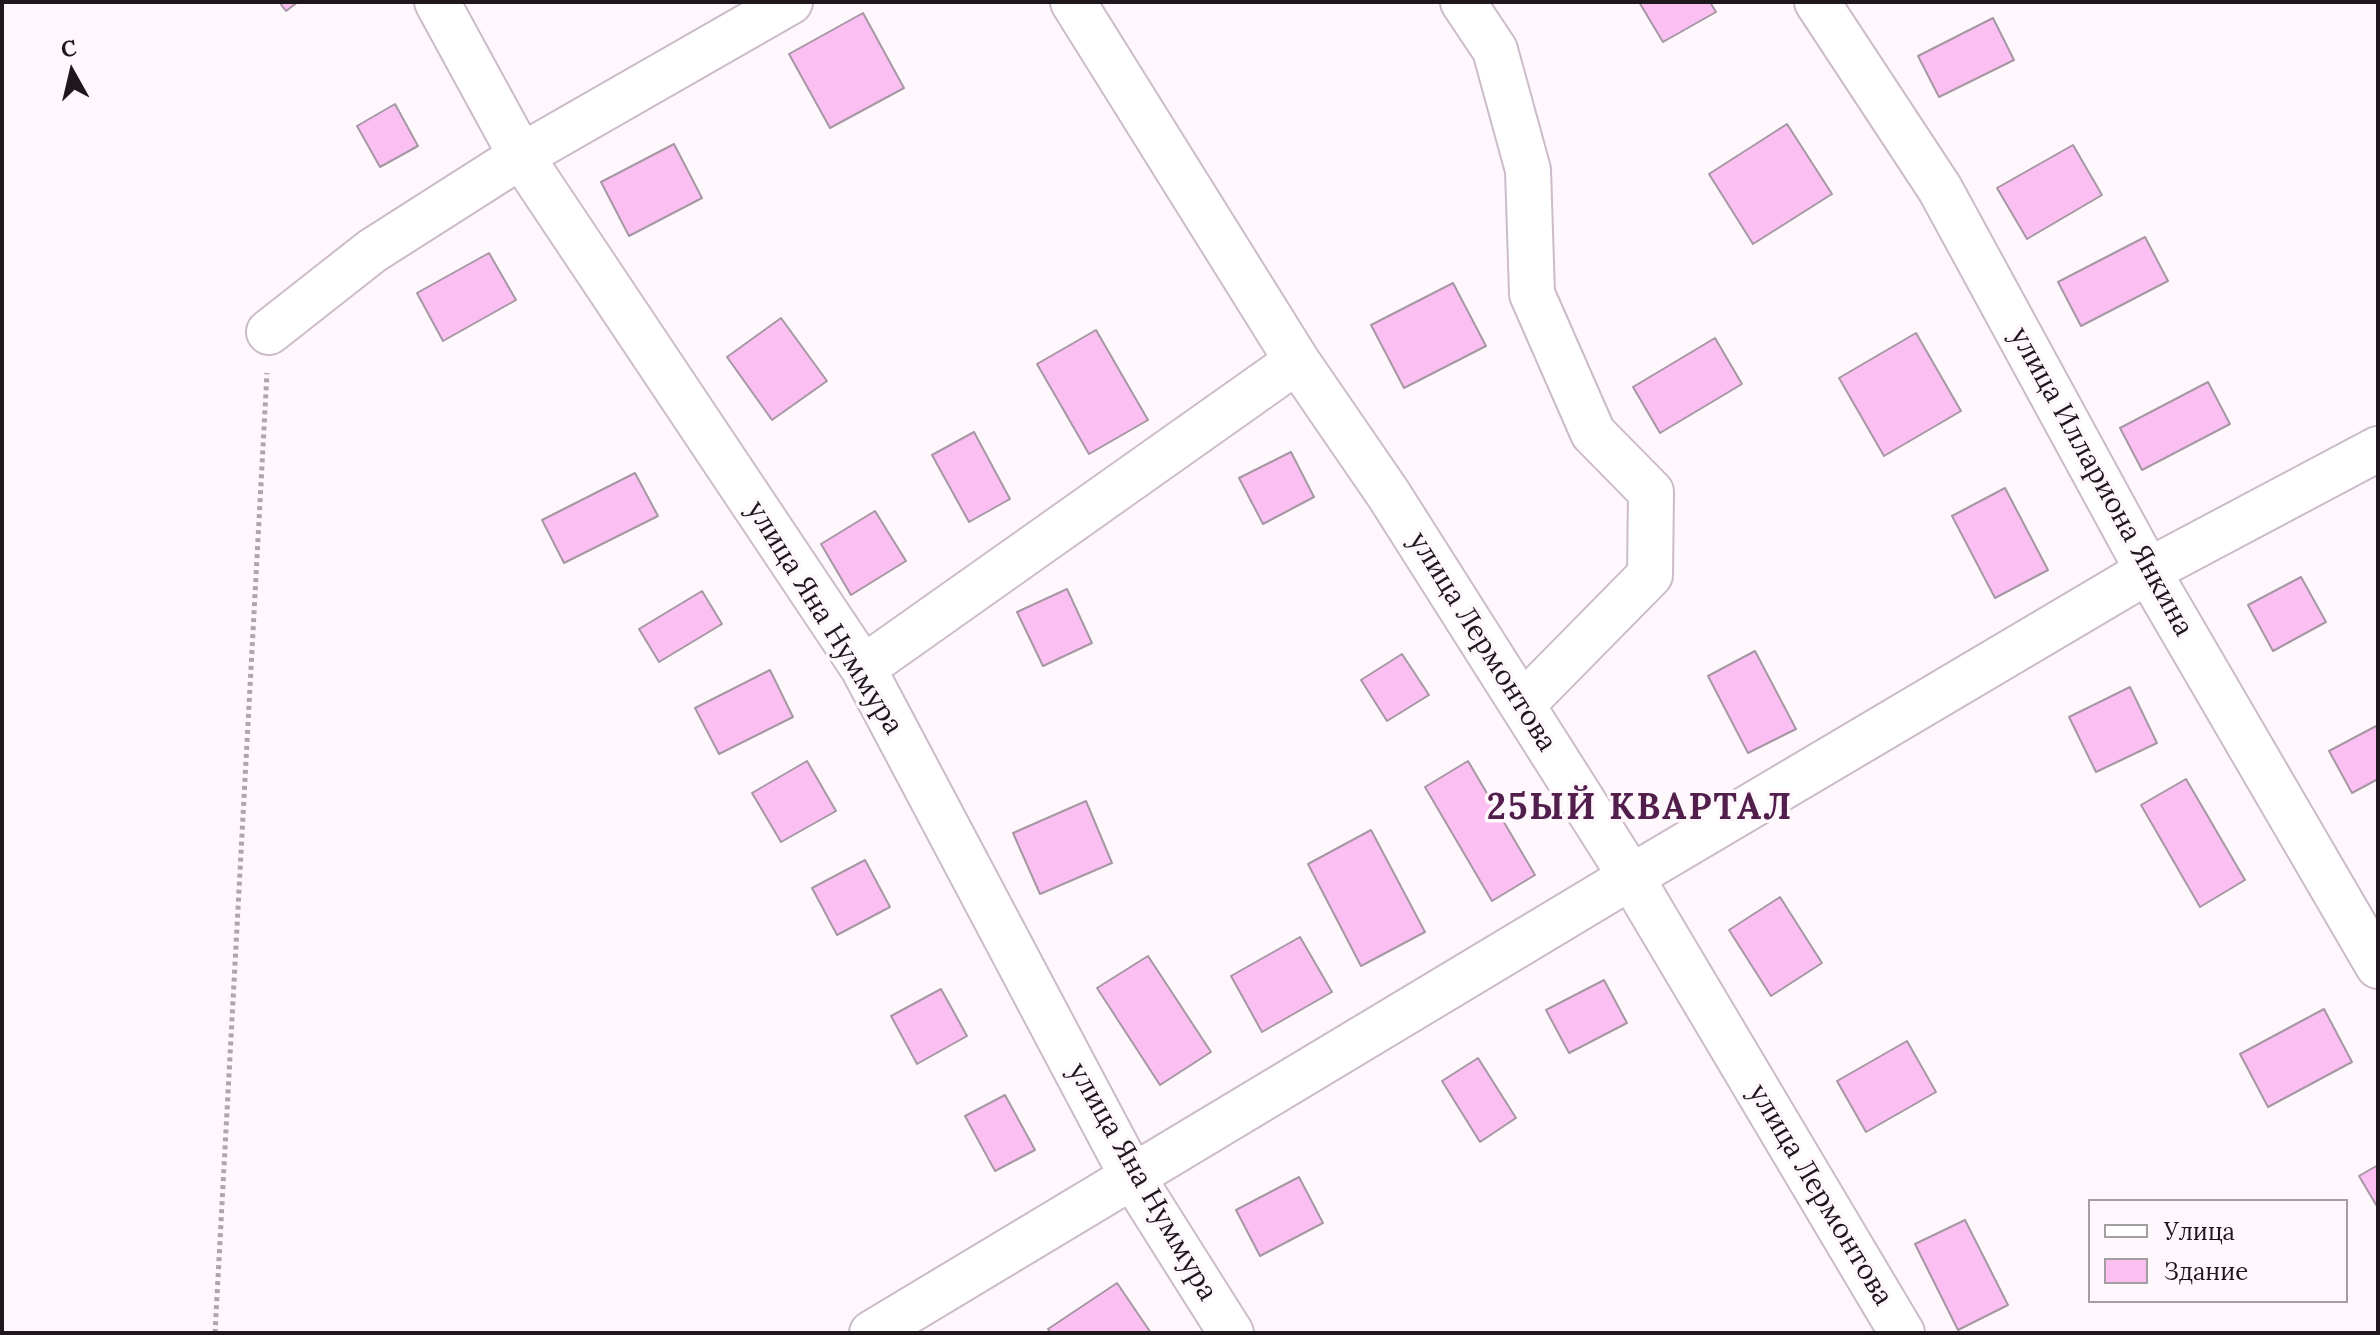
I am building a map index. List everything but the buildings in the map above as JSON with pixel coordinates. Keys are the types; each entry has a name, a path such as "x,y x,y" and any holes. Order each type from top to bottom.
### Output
{"street":[{"name":"улица Яна Нуммура","path":"437,2 521,156 863,668 1132,1176 1231,1333"},
{"path":"269,332 372,251 521,156 790,2"},
{"name":"улица Лермонтова","path":"1073,2 1297,361 1389,495 1631,877 1902,1333"},
{"path":"1463,2 1495,50 1528,170 1532,294 1593,433 1651,492 1650,575 1522,705"},
{"name":"улица Иллариона Янкина","path":"1817,2 1940,189 2148,571 2378,966"},
{"path":"863,668 1297,361"},
{"path":"872,1333 2148,571 2378,449"}],"path":[{"path":"215,1333 269,332"}],"district":[{"name":"25ЫЙ КВАРТАЛ","path":"1640,809"}]}
